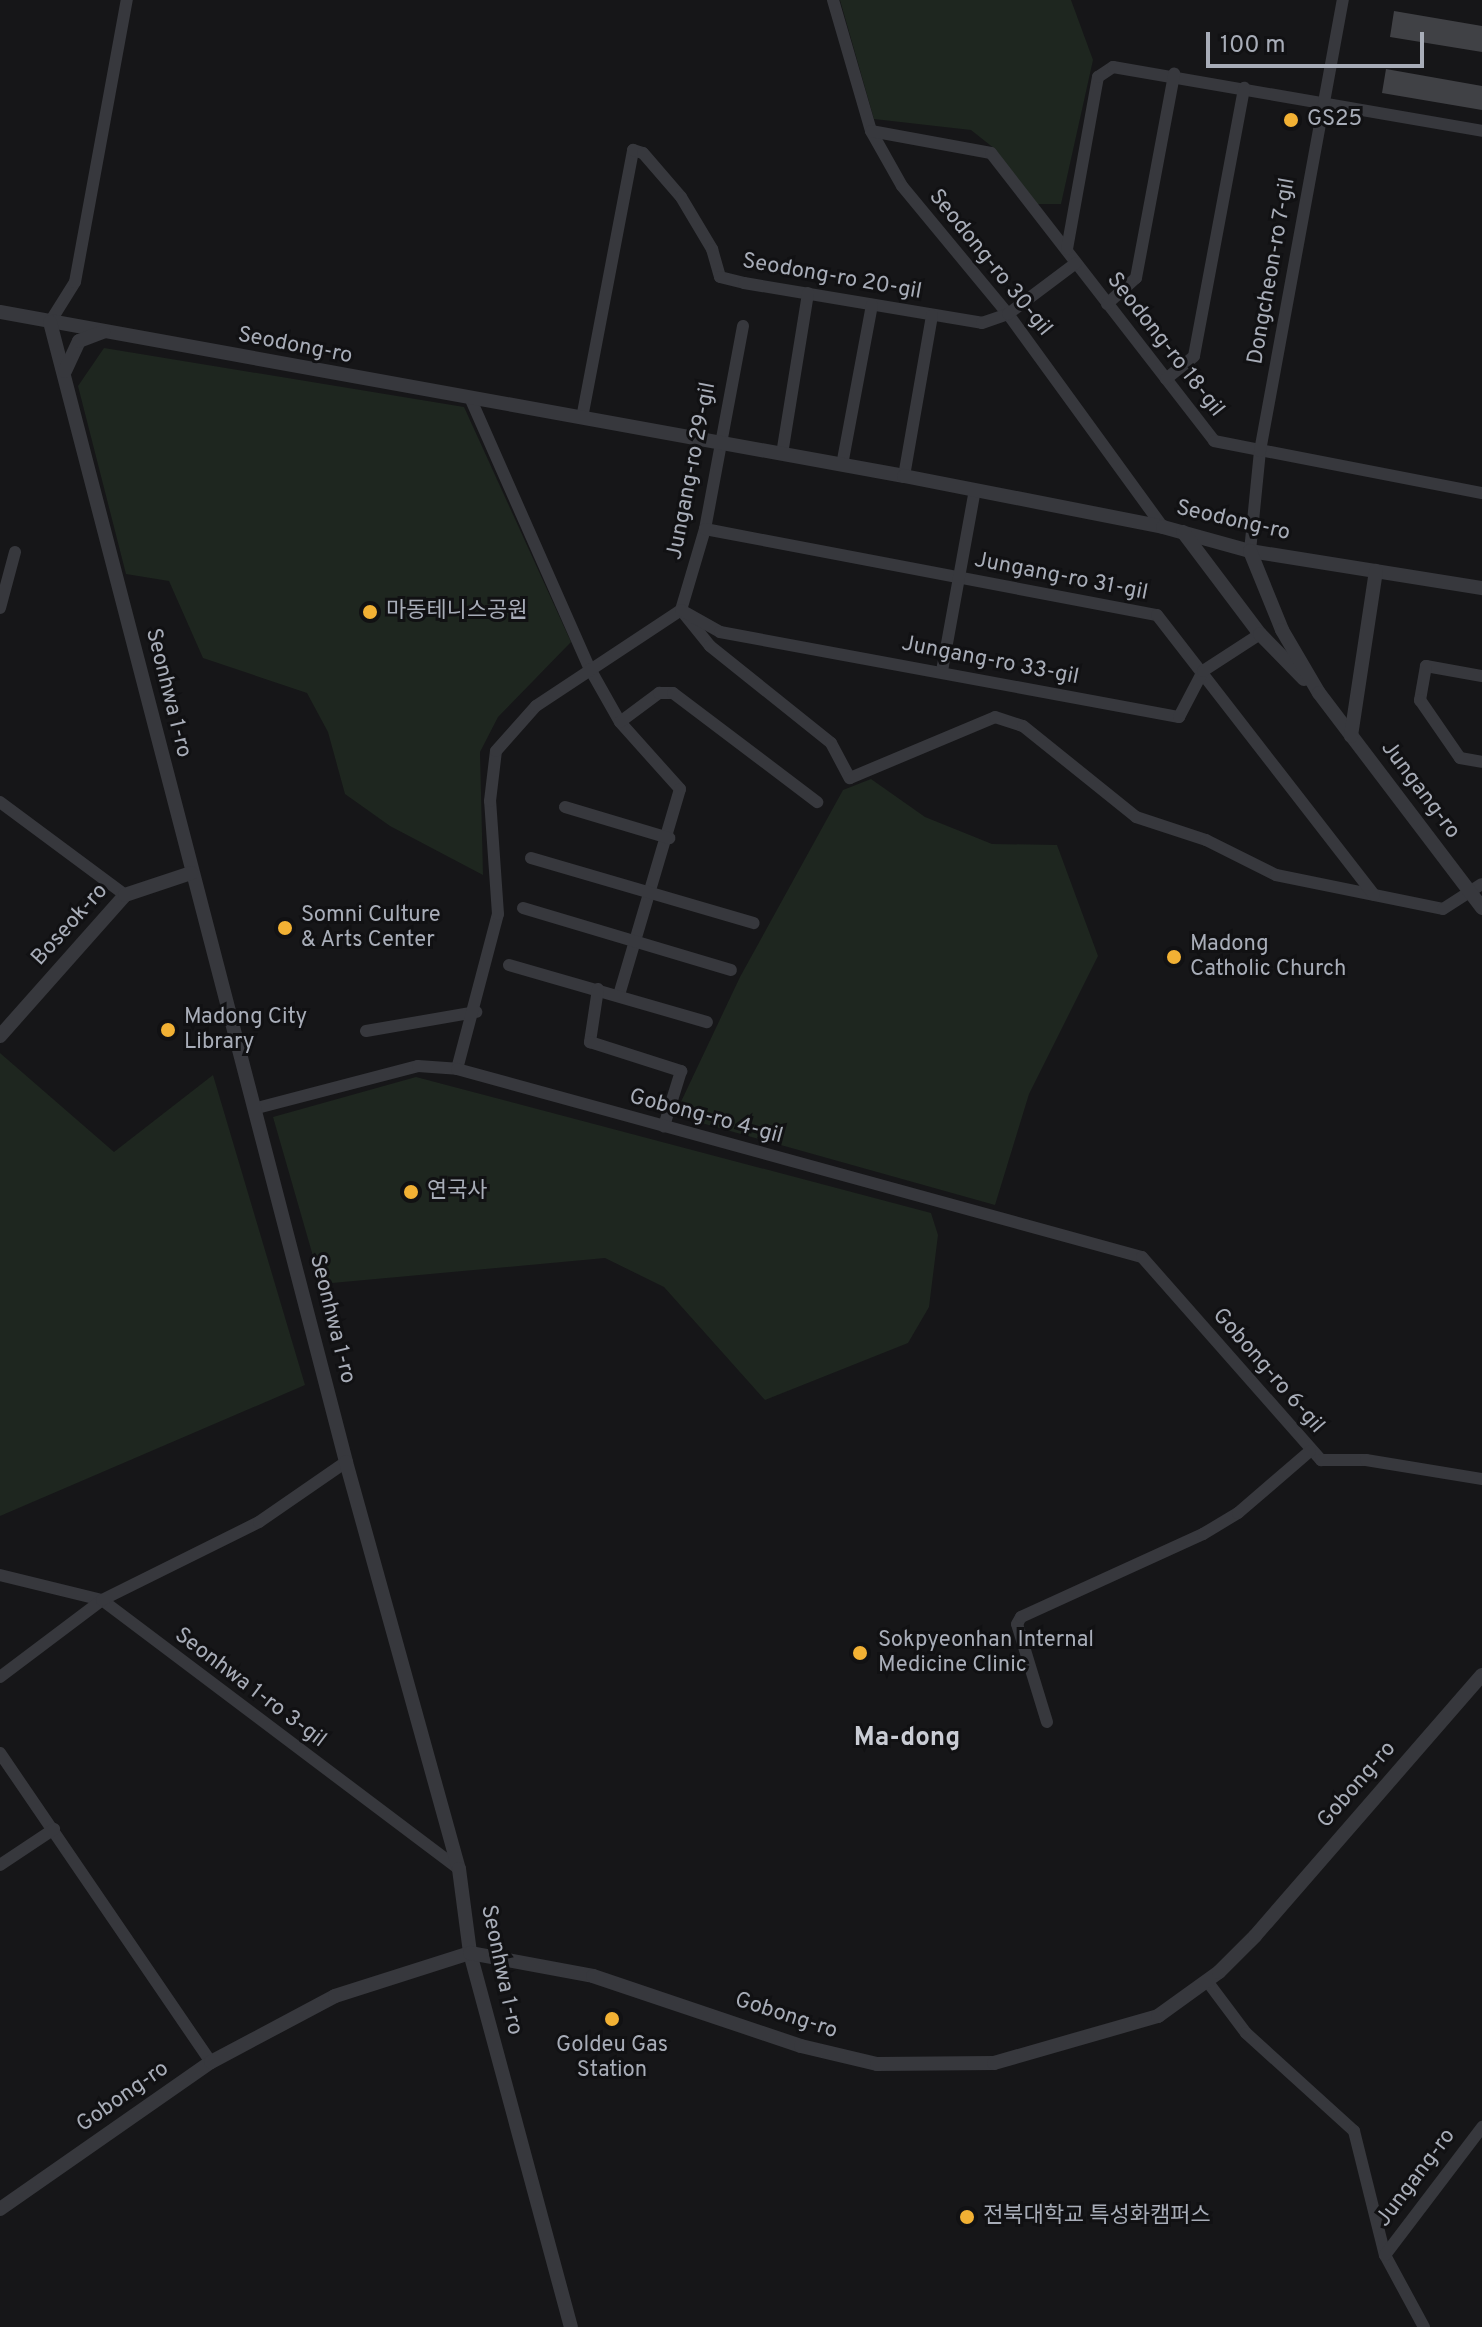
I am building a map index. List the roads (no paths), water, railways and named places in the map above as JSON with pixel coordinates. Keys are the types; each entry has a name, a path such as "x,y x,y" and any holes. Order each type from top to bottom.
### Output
{"street":[{"path":"50,322 75,282 127,0"},
{"name":"Seodong-ro 30-gil","path":"833,0 871,131 902,186 1008,314 1163,527"},
{"name":"Dongcheon-ro 7-gil","path":"1250,551 1260,451 1343,0"},
{"path":"1067,249 1098,77 1113,67 1174,74 1482,131"},
{"path":"1107,304 1136,278 1174,74"},
{"path":"1166,379 1194,356 1244,88"},
{"name":"Seodong-ro 18-gil","path":"871,131 991,153 1214,441 1482,493"},
{"name":"Seodong-ro 20-gil","path":"582,418 633,150 643,153 681,197 720,277 982,323 1008,314 1076,263"},
{"path":"782,454 808,293"},
{"path":"842,465 872,305"},
{"name":"Seodong-ro","path":"0,312 472,402 582,418 904,476 1163,527 1250,551 1482,588"},
{"path":"904,476 932,315"},
{"name":"Seonhwa 1-ro","path":"50,322 191,873 257,1108 346,1462 459,1869 470,1953 571,2327"},
{"name":"Jungang-ro 29-gil","path":"681,610 705,529 716,442 743,326"},
{"path":"64,374 79,341 103,332"},
{"path":"472,402 590,669 620,722 678,784 669,838 619,995"},
{"path":"942,671 975,490"},
{"name":"Jungang-ro 31-gil","path":"705,529 1157,615 1374,895"},
{"path":"1183,532 1260,634 1319,693"},
{"name":"Jungang-ro","path":"1250,551 1282,630 1319,693 1476,888 1482,908"},
{"path":"0,608 15,552"},
{"name":"Jungang-ro","path":"1351,736 1376,571"},
{"path":"457,1069 476,1012 498,914 490,801 496,751 536,706 681,610 710,646 831,743 850,778 995,717 1023,726 1136,817 1206,840 1276,875 1443,909 1476,888"},
{"name":"Jungang-ro 33-gil","path":"681,610 720,632 1179,717 1203,671 1260,634"},
{"path":"1482,676 1426,666 1420,700 1460,758 1482,762"},
{"path":"620,722 659,693 673,693 817,802"},
{"path":"0,802 125,895"},
{"path":"565,807 669,838"},
{"path":"531,858 653,890 754,923"},
{"name":"Boseok-ro","path":"0,1036 125,895 191,873"},
{"path":"523,908 731,970"},
{"path":"509,965 707,1022"},
{"path":"598,989 590,1042 681,1071 664,1126"},
{"path":"366,1031 476,1012"},
{"name":"Gobong-ro 4-gil","path":"257,1108 418,1066 457,1069 1142,1257"},
{"name":"Gobong-ro 6-gil","path":"1142,1257 1321,1460 1366,1460 1482,1479"},
{"path":"1047,1722 1017,1624 1021,1617 1203,1534 1238,1513 1310,1451"},
{"path":"0,1677 102,1600 259,1522 346,1462"},
{"name":"Seonhwa 1-ro 3-gil","path":"0,1575 102,1600 459,1869"},
{"name":"Gobong-ro","path":"0,2209 211,2062 335,1996 470,1953 593,1976 801,2046 915,2067 994,2063 1083,2041 1158,2016 1207,1981 1255,1936 1482,1675"},
{"path":"0,1753 211,2062"},
{"path":"0,1865 54,1829"},
{"path":"1207,1981 1246,2033 1354,2131 1385,2255 1424,2327"},
{"name":"Jungang-ro","path":"1385,2255 1482,2127"}],"place":[{"name":"GS25","path":"1291,120"},
{"name":"마동테니스공원","path":"370,612"},
{"name":"Somni Culture & Arts Center","path":"285,928"},
{"name":"Madong Catholic Church","path":"1174,957"},
{"name":"Madong City Library","path":"168,1030"},
{"name":"연국사","path":"411,1192"},
{"name":"Sokpyeonhan Internal Medicine Clinic","path":"860,1653"},
{"name":"Goldeu Gas Station","path":"612,2019"},
{"name":"전북대학교 특성화캠퍼스","path":"967,2217"}],"district":[{"name":"Ma-dong","path":"907,1739"}]}
